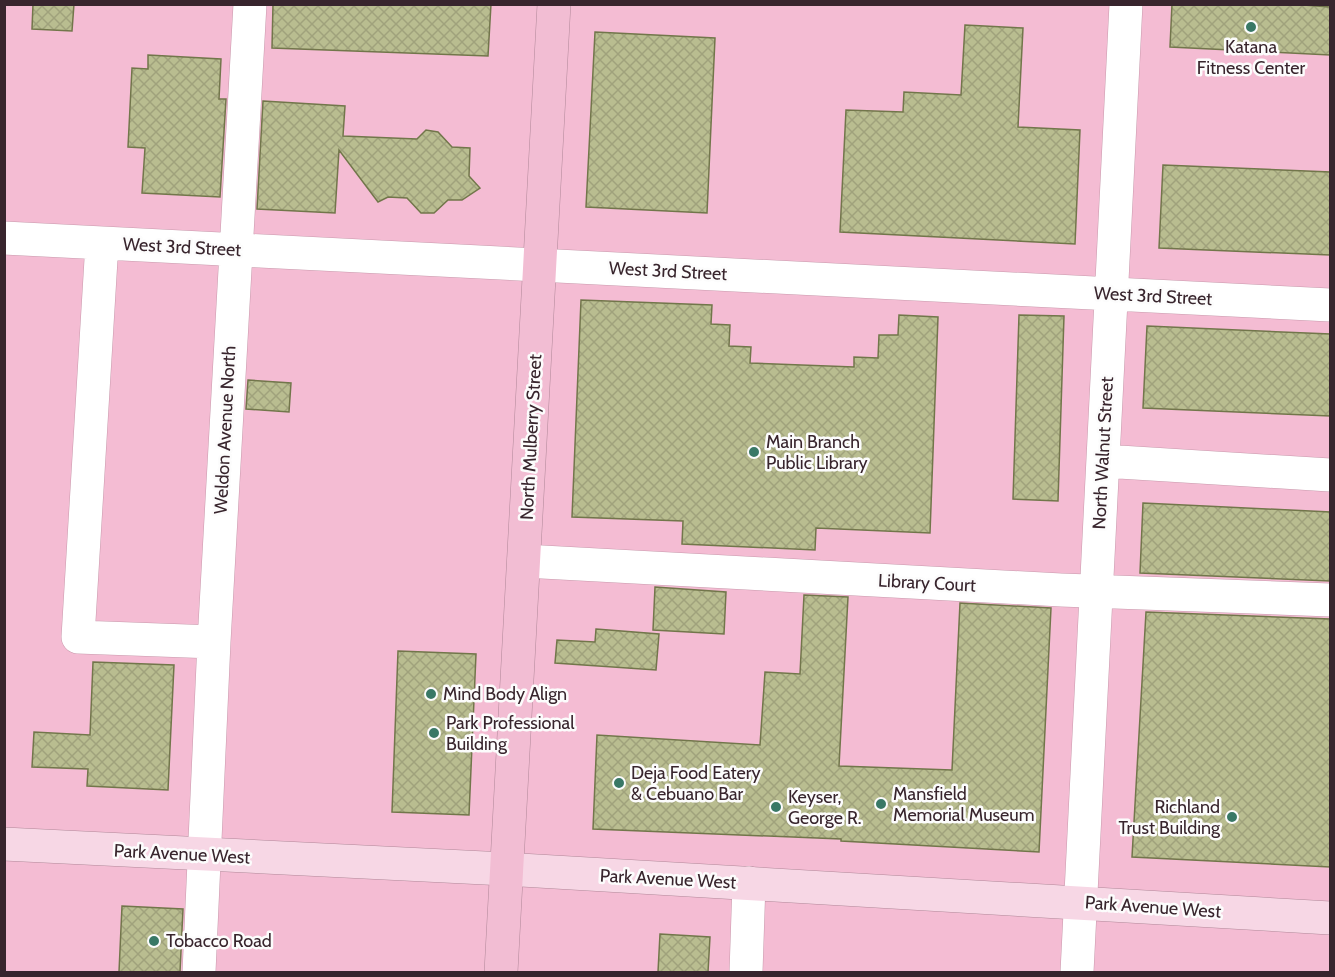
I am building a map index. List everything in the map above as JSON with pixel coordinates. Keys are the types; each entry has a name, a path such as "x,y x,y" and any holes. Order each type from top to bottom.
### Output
{"highway":[{"name":"North Mulberry Street","path":"501,972 554,4"}],"main road":[{"name":"Park Avenue West","path":"4,844 506,869 1330,918"}],"street":[{"name":"Weldon Avenue North","path":"199,972 214,642 250,4"},
{"name":"North Walnut Street","path":"1077,972 1126,4"},
{"name":"West 3rd Street","path":"4,238 1330,305"},
{"path":"102,243 78,637 214,642"},
{"path":"1102,461 1330,475"},
{"name":"Library Court","path":"524,561 1096,591 1330,600"},
{"path":"746,972 749,883"}],"shaded area":[{"path":"5,5 1330,5 1330,972 5,972"}],"building":[{"path":"33,4 74,4 72,31 32,29"},
{"path":"273,4 491,4 488,56 272,48"},
{"name":"Katana Fitness Center","path":"1172,4 1290,4 1330,7 1330,55 1170,47"},
{"path":"965,25 1023,28 1018,127 1080,130 1075,244 840,232 846,110 903,112 904,92 961,95"},
{"path":"595,32 715,38 707,213 586,207"},
{"path":"148,55 221,59 219,99 226,99 220,197 142,193 145,148 128,147 132,68 148,69"},
{"path":"263,101 345,106 343,136 417,139 426,130 438,132 452,147 470,148 469,176 480,188 462,200 448,200 434,213 421,213 407,198 388,197 378,202 339,150 335,213 257,209"},
{"path":"1163,165 1330,172 1330,255 1159,248"},
{"name":"Main Branch Public Library","path":"581,300 712,305 711,324 730,325 729,346 751,347 750,363 854,367 854,357 878,358 879,335 898,335 899,315 938,317 930,533 816,528 815,550 682,544 683,521 572,517"},
{"path":"1019,315 1064,316 1058,501 1013,499"},
{"path":"1147,326 1330,334 1330,416 1143,408"},
{"path":"248,380 291,383 289,412 246,409"},
{"path":"1143,503 1330,512 1330,581 1140,573"},
{"path":"655,587 726,592 724,634 653,630"},
{"path":"804,595 848,597 839,766 952,770 960,603 1051,608 1039,852 841,841 841,839 593,829 597,735 760,745 765,672 800,674"},
{"path":"1146,612 1330,619 1330,867 1132,857"},
{"path":"596,629 659,634 656,670 555,663 557,640 595,642"},
{"name":"Park Professional Building","path":"398,651 476,654 469,815 392,812"},
{"path":"93,662 174,665 168,790 87,786 88,769 32,767 34,732 90,735"},
{"name":"Tobacco Road","path":"122,906 183,909 180,972 119,972"},
{"path":"660,934 710,937 708,972 658,972"}],"place":[{"name":"Katana Fitness Center","path":"1251,27"},
{"name":"Main Branch Public Library","path":"754,452"},
{"name":"Mind Body Align","path":"431,694"},
{"name":"Park Professional Building","path":"434,733"},
{"name":"Deja Food Eatery & Cebuano Bar","path":"619,783"},
{"name":"Mansfield Memorial Museum","path":"881,804"},
{"name":"Keyser, George R.","path":"776,807"},
{"name":"Richland Trust Building","path":"1232,817"},
{"name":"Tobacco Road","path":"154,941"}]}
